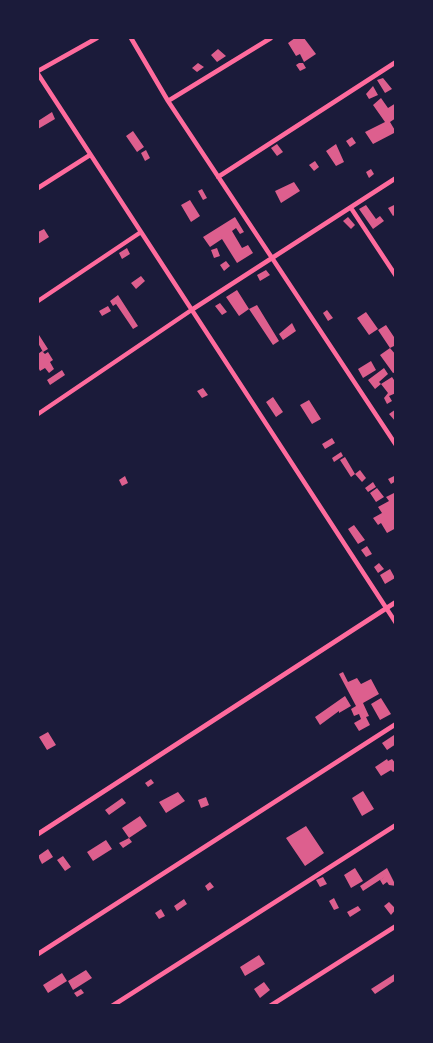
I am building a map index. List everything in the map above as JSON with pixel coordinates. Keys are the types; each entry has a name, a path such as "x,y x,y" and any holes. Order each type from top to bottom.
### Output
{"street":[{"path":"98,38 38,73 396,623"},
{"path":"131,38 168,102 396,445"},
{"path":"168,102 271,38"},
{"path":"218,177 396,62"},
{"path":"38,188 90,155"},
{"path":"38,414 192,309 396,178"},
{"path":"351,208 396,276"},
{"path":"38,301 141,232"},
{"path":"38,834 396,602"},
{"path":"38,954 396,724"},
{"path":"112,1006 396,825"},
{"path":"270,1006 396,926"}],"building":[{"path":"295,38 304,38 316,54 304,62 300,54 296,56 288,43"},
{"path":"218,49 226,56 217,62 211,55"},
{"path":"198,63 204,67 197,72 192,68"},
{"path":"303,63 306,68 300,71 296,65"},
{"path":"383,78 392,89 385,93 377,80"},
{"path":"373,86 378,95 369,99 366,94"},
{"path":"381,98 388,108 396,103 396,118 390,122 396,132 373,144 365,132 385,122 373,105"},
{"path":"52,112 55,119 38,129 38,121"},
{"path":"133,131 144,147 137,152 126,136"},
{"path":"352,137 356,143 350,147 346,141"},
{"path":"277,144 283,152 277,156 271,148"},
{"path":"336,144 344,162 336,166 326,151"},
{"path":"146,150 150,158 145,161 141,153"},
{"path":"315,161 319,167 314,171 309,165"},
{"path":"371,169 374,174 369,178 366,172"},
{"path":"294,182 300,191 281,203 275,191"},
{"path":"202,189 207,198 203,200 198,191"},
{"path":"190,200 200,216 191,222 181,205"},
{"path":"396,204 396,214 393,216 388,208"},
{"path":"366,205 376,219 380,216 384,221 373,229 359,209"},
{"path":"235,217 244,232 240,234 236,228 232,231 242,248 248,245 253,253 237,263 222,239 210,247 203,237"},
{"path":"348,217 355,225 351,229 343,221"},
{"path":"44,229 49,237 38,244 38,232"},
{"path":"127,248 130,254 122,259 119,253"},
{"path":"217,248 220,256 214,258 211,250"},
{"path":"226,261 230,266 224,271 220,265"},
{"path":"266,270 270,275 260,281 257,275"},
{"path":"141,276 145,281 136,289 131,283"},
{"path":"237,290 249,309 239,316 226,297"},
{"path":"118,295 138,326 133,329 116,304 113,306 110,301"},
{"path":"220,303 227,312 222,315 215,306"},
{"path":"257,305 279,341 273,345 249,309"},
{"path":"108,306 111,311 102,316 99,311"},
{"path":"327,310 333,318 328,321 323,313"},
{"path":"366,312 378,329 369,335 357,318"},
{"path":"292,323 296,331 283,340 279,334"},
{"path":"386,325 396,340 396,345 390,348 378,330"},
{"path":"39,335 48,349 43,352 38,343"},
{"path":"390,348 396,355 396,372 393,373 380,355"},
{"path":"42,351 45,354 48,352 53,360 50,362 54,369 49,373 45,368 40,371 38,367 38,354"},
{"path":"371,361 376,370 363,378 358,369"},
{"path":"384,368 388,374 379,382 381,384 375,389 368,380"},
{"path":"62,370 65,375 50,385 47,380"},
{"path":"392,377 396,383 396,393 389,396 392,401 387,404 384,398 388,393 381,384"},
{"path":"203,388 208,395 202,398 197,391"},
{"path":"273,397 283,412 276,417 266,402"},
{"path":"309,400 321,419 312,424 300,405"},
{"path":"396,409 396,422 389,414"},
{"path":"332,438 335,443 325,449 322,444"},
{"path":"341,452 343,456 334,462 332,458"},
{"path":"345,457 355,474 351,477 340,460"},
{"path":"360,470 366,478 362,482 355,474"},
{"path":"396,475 396,481 391,484 388,479"},
{"path":"125,476 128,483 122,486 119,480"},
{"path":"373,482 376,487 368,492 365,488"},
{"path":"377,488 384,497 376,502 370,493"},
{"path":"394,493 396,528 387,533 381,523 378,525 373,518 382,513 378,507 389,501 386,497"},
{"path":"354,525 365,540 358,544 348,529"},
{"path":"367,546 372,554 366,557 361,550"},
{"path":"379,563 384,569 378,573 374,567"},
{"path":"390,569 395,578 385,584 380,575"},
{"path":"343,672 348,682 357,678 361,684 371,679 379,694 363,703 369,716 366,717 370,725 359,731 354,723 361,719 359,714 354,716 351,709 356,706 339,674"},
{"path":"345,696 351,706 339,713 339,711 320,725 315,717"},
{"path":"381,698 391,714 380,720 371,704"},
{"path":"48,732 56,745 47,750 39,737"},
{"path":"394,735 396,744 387,750 382,743"},
{"path":"387,759 388,761 392,759 396,764 396,770 393,772 391,770 381,776 375,767"},
{"path":"151,779 154,783 148,787 145,783"},
{"path":"363,791 374,809 362,816 352,798"},
{"path":"178,792 185,801 166,813 159,802"},
{"path":"206,797 209,805 201,808 198,800"},
{"path":"122,798 126,803 109,815 105,810"},
{"path":"140,816 147,826 129,838 122,828"},
{"path":"306,826 324,853 305,866 286,838"},
{"path":"129,838 132,842 123,848 119,843"},
{"path":"106,840 112,849 93,861 87,852"},
{"path":"48,849 53,857 42,864 38,856"},
{"path":"63,856 71,867 65,871 57,860"},
{"path":"355,868 363,881 351,888 344,875"},
{"path":"387,868 396,886 389,885 387,882 383,885 380,880 386,876 363,891 360,886"},
{"path":"323,877 327,884 320,887 316,880"},
{"path":"210,882 214,887 208,891 205,886"},
{"path":"334,898 339,908 334,910 329,901"},
{"path":"184,899 187,904 177,911 174,906"},
{"path":"389,902 396,909 391,915 384,906"},
{"path":"358,906 361,910 350,917 347,912"},
{"path":"161,909 165,916 159,919 155,913"},
{"path":"259,955 265,964 245,976 240,967"},
{"path":"86,970 92,978 73,990 68,981"},
{"path":"62,973 67,981 48,993 43,985"},
{"path":"396,973 396,980 375,994 371,989"},
{"path":"264,982 270,990 260,998 254,989"},
{"path":"81,989 84,993 77,997 74,993"}]}
